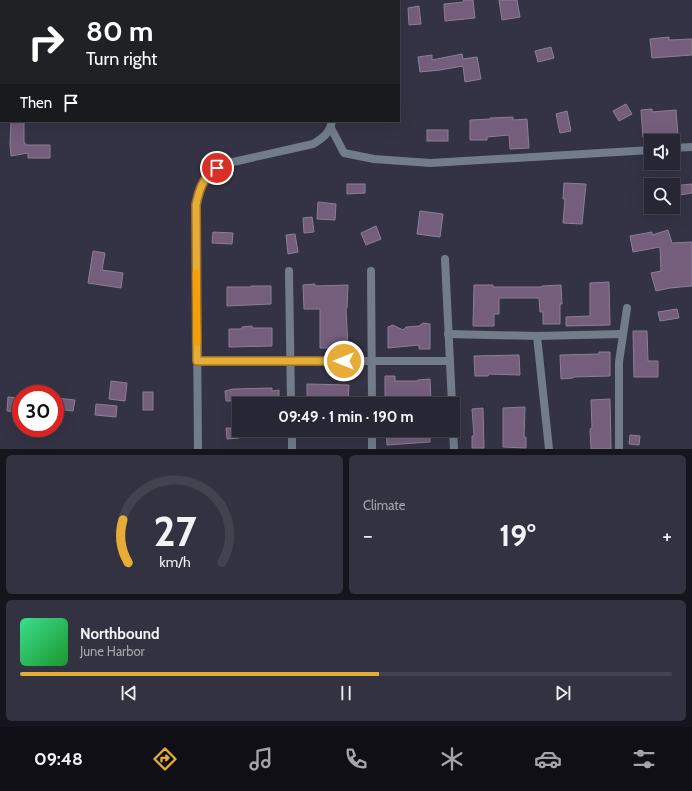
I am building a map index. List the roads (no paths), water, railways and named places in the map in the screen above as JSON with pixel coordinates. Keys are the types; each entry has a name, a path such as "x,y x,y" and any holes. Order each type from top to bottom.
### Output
{"street":[{"path":"332,125 344,153 374,159 430,163 644,150"},
{"path":"198,449 196,205 200,187 210,172 224,164 313,144 325,137 332,125"},
{"path":"680,148 692,147"},
{"path":"445,258 452,397"},
{"path":"371,270 372,397"},
{"path":"289,272 291,397"},
{"path":"619,449 620,362 627,308"},
{"path":"448,334 537,336 623,334"},
{"path":"537,336 549,449"},
{"path":"197,361 450,361"},
{"path":"292,437 292,449"},
{"path":"372,437 372,449"},
{"path":"453,437 454,449"}]}
